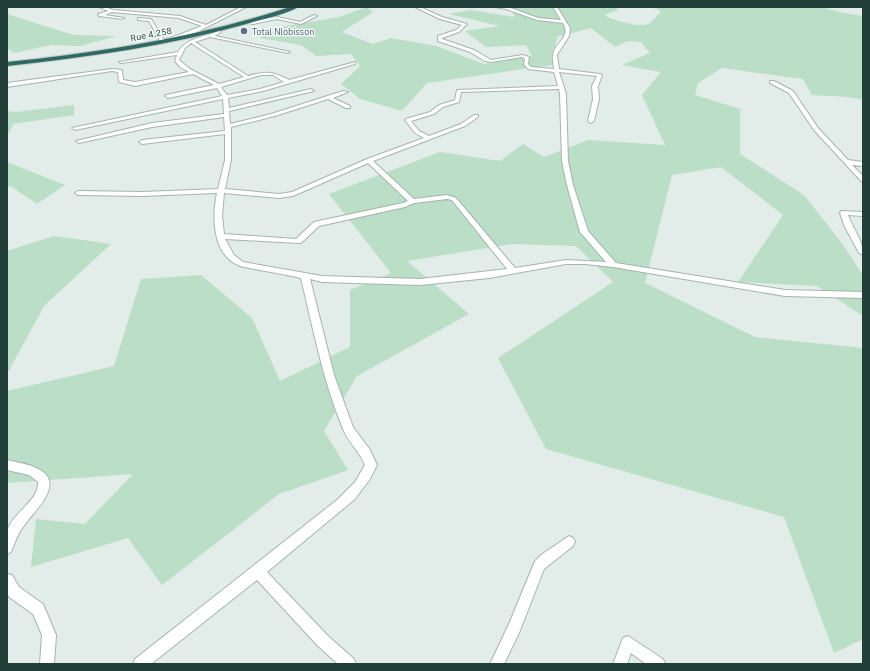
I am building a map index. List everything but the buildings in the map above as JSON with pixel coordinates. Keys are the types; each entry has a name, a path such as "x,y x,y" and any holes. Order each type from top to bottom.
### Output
{"highway":[{"name":"Rue 4.258","path":"7,64 94,53 214,33 247,22 274,17 295,7"}],"street":[{"path":"102,7 112,11 180,17 206,26"},
{"path":"170,40 206,26 244,7"},
{"path":"417,7 441,18 465,24 464,27 457,31 440,37 440,40 472,51 489,61 523,56 527,58 526,64 530,68 556,69 600,74 595,86 596,99 591,121"},
{"path":"497,7 507,8 537,19 565,22"},
{"path":"555,7 568,28 567,36 557,50 556,55 556,69 561,87 564,110 565,162 580,223 584,232 612,265"},
{"path":"112,11 100,15 126,18"},
{"path":"274,17 301,23 315,16"},
{"path":"134,19 150,20 163,41"},
{"path":"288,52 214,33 191,41 184,46 179,54 178,62 193,73 218,86 226,98 229,150 227,168 220,191 218,213 219,227 224,246 232,258 241,264 305,277 346,281 420,282 513,271 566,262 612,265 784,293 863,295"},
{"path":"191,41 248,78"},
{"path":"121,62 179,54"},
{"path":"75,128 261,90 353,63"},
{"path":"7,85 112,70 120,71 121,81 132,84 193,73"},
{"path":"168,96 218,86 269,73 289,82"},
{"path":"772,82 791,92 816,129 863,180"},
{"path":"429,138 417,132 408,120 432,113 441,106 457,101 459,92 561,87"},
{"path":"79,141 152,125 227,112 311,91"},
{"path":"142,142 228,129 345,92"},
{"path":"328,97 348,107"},
{"path":"78,193 143,194 220,191 289,196 369,160 463,124 476,116"},
{"path":"369,160 412,201"},
{"path":"847,162 863,164"},
{"path":"222,236 298,241 317,224 405,205 412,201 447,197 454,199 513,271"},
{"path":"863,214 844,212 848,225 863,253"},
{"path":"140,664 258,572 354,493 367,475 371,465 366,453 348,429 329,375 305,277"},
{"path":"7,465 34,472 41,477 44,484 43,491 19,522 7,548"},
{"path":"497,664 514,628 540,565 545,559 569,542"},
{"path":"258,572 322,641 349,664"},
{"path":"7,580 14,592 38,609 49,635 47,664"},
{"path":"620,664 628,644 658,664"}],"green space":[{"path":"367,7 373,12 342,32 373,44 391,38 436,46 484,64 532,56 526,45 486,47 465,31 500,26 449,14 470,10 515,17 510,7 616,7 618,10 604,15 619,21 638,25 650,23 660,13 660,10 651,7 821,7 863,16 863,100 849,97 812,95 803,79 722,68 698,83 695,95 740,109 740,154 804,195 841,242 863,275 863,316 817,286 738,282 783,215 721,167 672,175 645,283 755,337 863,348 863,639 834,653 784,517 546,449 498,358 613,282 576,246 512,244 407,261 469,314 357,376 324,431 348,470 279,494 162,585 128,538 31,567 36,519 85,524 133,474 7,483 7,391 114,366 141,279 201,275 252,318 280,381 350,347 350,290 391,273 329,194 440,152 500,161 523,144 544,157 588,140 665,145 642,95 661,72 622,65 650,53 641,42 628,41 615,47 591,28 557,37 552,65 427,83 402,111 360,99 341,84 360,66 351,54 316,56 301,45 259,38 286,26 339,17"},
{"path":"7,14 73,35 117,36 80,46 51,45 14,53 7,48"},
{"path":"74,105 74,115 13,124 7,137 7,111 16,112"},
{"path":"7,162 65,185 37,204 12,187 7,186"},
{"path":"54,236 111,244 44,306 7,374 7,251"}],"place":[{"name":"Total Nlobisson","path":"244,31"}]}
